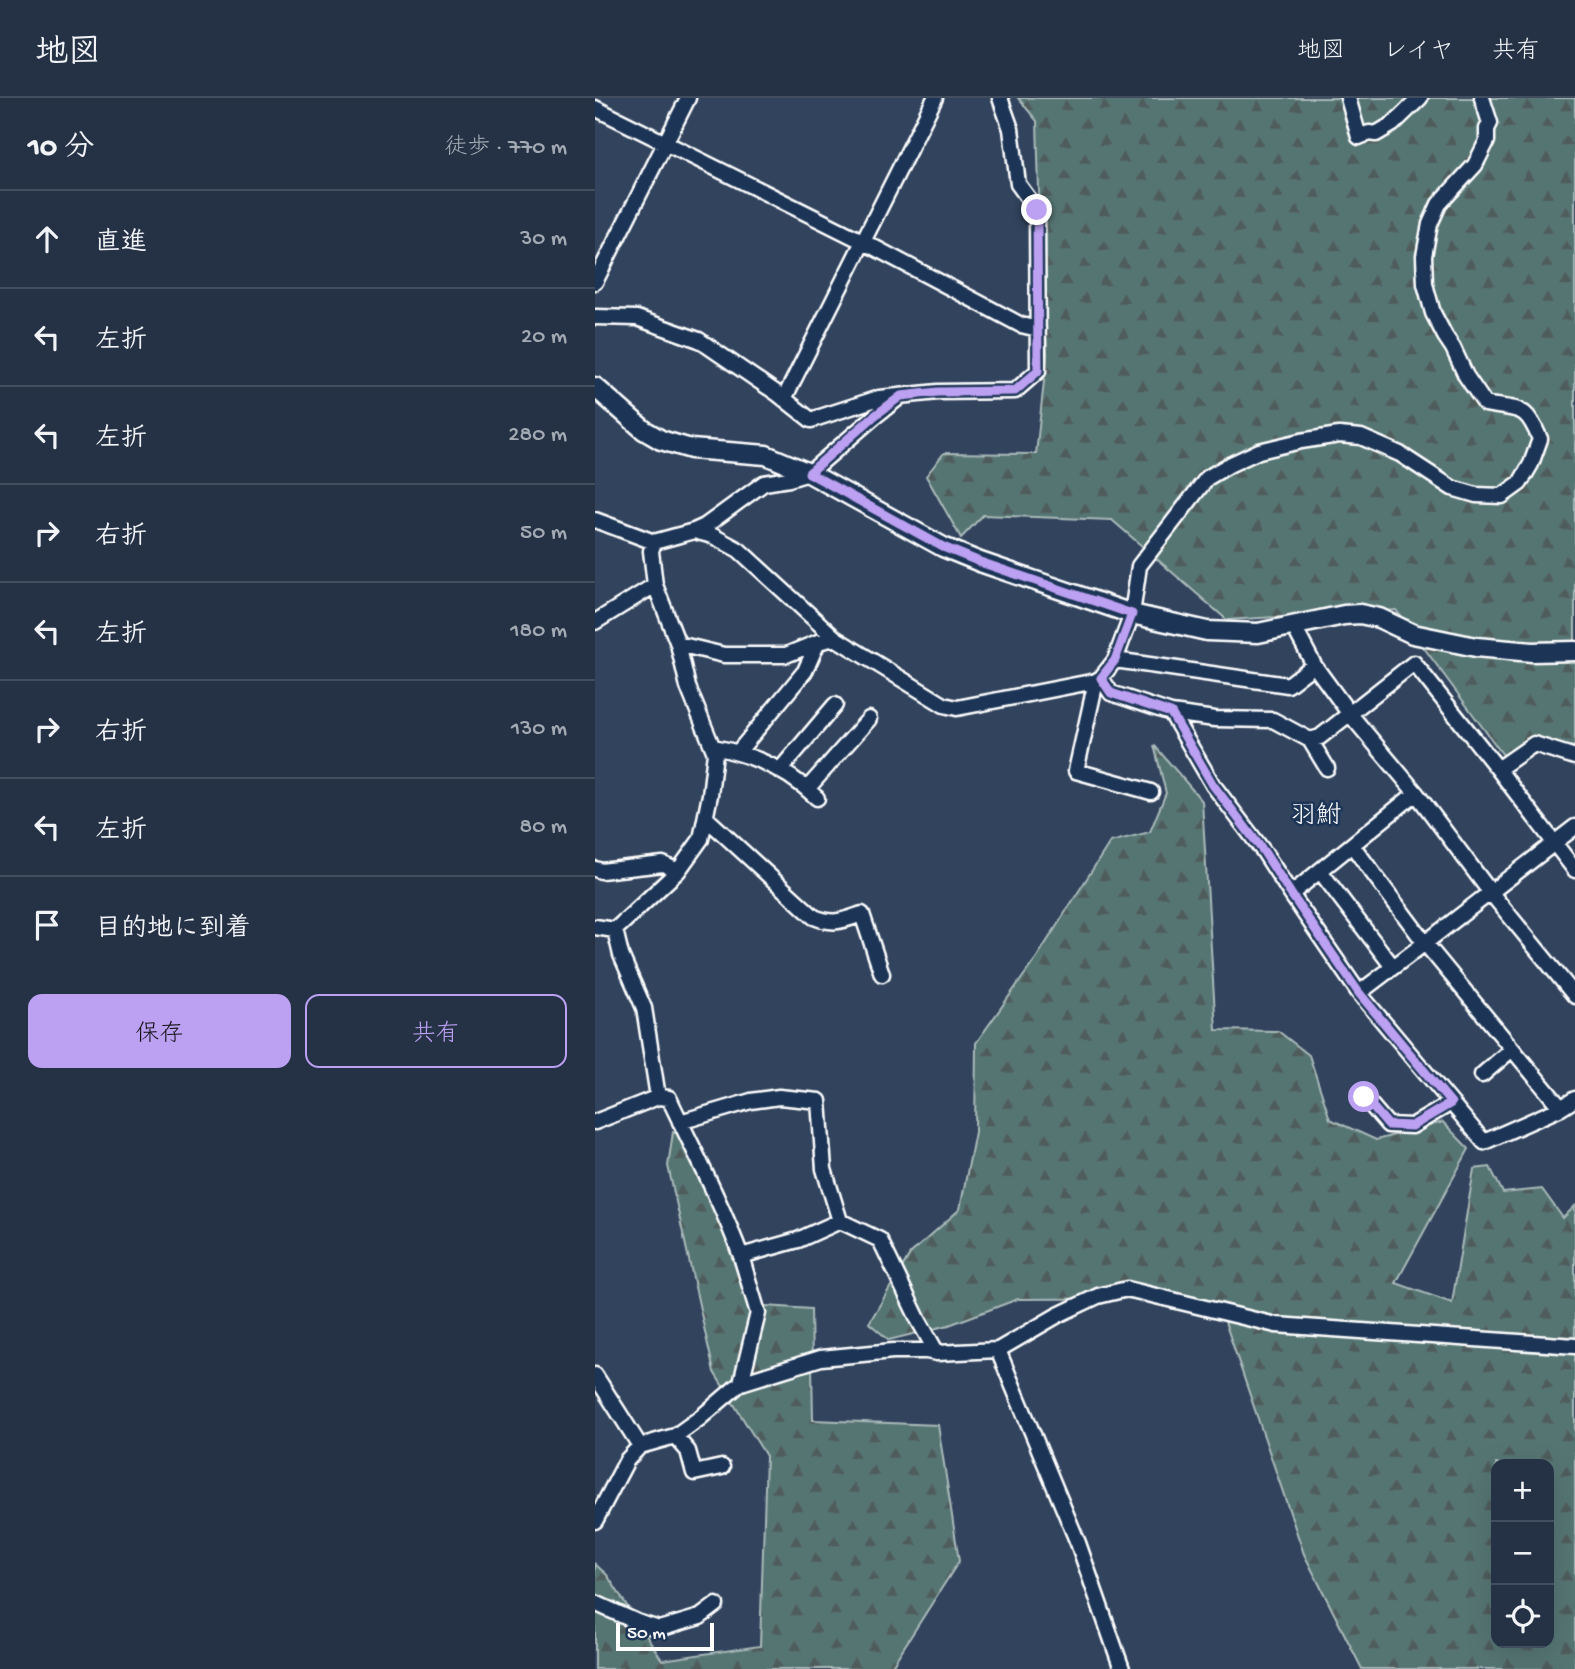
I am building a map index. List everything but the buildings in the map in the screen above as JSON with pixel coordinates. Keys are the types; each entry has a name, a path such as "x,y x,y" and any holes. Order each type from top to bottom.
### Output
{"street":[{"path":"595,282 688,98"},
{"path":"784,399 935,98"},
{"path":"595,317 637,318 699,340 811,419 879,398 938,392 1015,391 1038,371 1037,210 1018,184 1011,129 1000,98"},
{"path":"1348,98 1359,137 1369,133 1377,134 1393,124 1420,98"},
{"path":"1151,792 1076,771 1099,680 1115,660 1132,614 1139,566 1207,478 1259,451 1301,440 1339,435 1361,437 1400,454 1452,488 1476,495 1502,496 1520,483 1531,464 1540,439 1532,419 1524,411 1485,404 1466,376 1454,348 1433,313 1425,284 1424,256 1430,224 1439,204 1475,165 1487,141 1490,123 1482,98"},
{"path":"595,108 862,241 1021,325 1038,329"},
{"path":"595,387 644,430 661,440 691,449 766,455 809,473 943,547 1132,614 1207,631 1258,633 1360,614 1379,618 1413,634 1476,647 1532,652 1575,651"},
{"path":"595,520 654,542 694,531 764,483 809,473 901,396"},
{"path":"694,531 713,536 739,550 835,638 944,705 957,708 1099,680"},
{"path":"615,930 678,871 701,839 715,753 688,687 678,645 655,585 651,551 654,542"},
{"path":"595,622 655,585"},
{"path":"1294,627 1314,665 1349,713 1416,793 1491,893 1575,996"},
{"path":"678,645 724,655 786,655 835,638"},
{"path":"739,751 805,671 818,642"},
{"path":"1115,660 1288,685 1314,665"},
{"path":"1310,740 1320,737 1414,663 1575,870"},
{"path":"1099,680 1111,693 1171,713 1215,719 1273,720 1310,740 1327,768"},
{"path":"780,770 835,705"},
{"path":"1171,713 1213,785 1264,852 1359,993 1485,1142 1575,1099"},
{"path":"713,747 739,751 780,770 812,793 869,719"},
{"path":"1498,769 1534,744 1575,757"},
{"path":"1291,894 1416,793"},
{"path":"706,818 814,917 828,922 841,922 862,914 882,974"},
{"path":"1359,993 1575,827"},
{"path":"1352,845 1425,943 1561,1108"},
{"path":"595,869 601,871 663,864 678,871"},
{"path":"1320,871 1393,967"},
{"path":"595,927 615,930"},
{"path":"615,930 621,956 644,1008 658,1097"},
{"path":"1482,1075 1512,1049"},
{"path":"595,1122 658,1097 669,1098 741,1256 758,1313 741,1383"},
{"path":"680,1122 751,1101 779,1097 819,1101 824,1169 840,1221 880,1240 937,1353"},
{"path":"1364,1097 1388,1125 1412,1126 1451,1103"},
{"path":"741,1256 797,1240 840,1221"},
{"path":"595,1521 627,1460 640,1446 675,1436 741,1383 821,1358 894,1350 937,1353 998,1350 1058,1315 1098,1296 1127,1289 1276,1325 1575,1346"},
{"path":"998,1350 1077,1543 1122,1669"},
{"path":"595,1376 640,1446"},
{"path":"595,1404 609,1396"},
{"path":"675,1436 688,1451 694,1473 722,1466"},
{"path":"595,1603 659,1629 700,1617 716,1605"}],"green space":[{"path":"1018,98 1575,98 1575,746 1503,755 1396,610 1227,620 1112,520 983,515 961,538 926,476 944,453 1036,454 1047,354 1037,121"},
{"path":"1154,745 1202,801 1216,1030 1278,1031 1309,1055 1330,1119 1376,1140 1443,1122 1469,1149 1396,1283 1452,1303 1474,1169 1490,1167 1503,1193 1542,1189 1563,1218 1575,1206 1575,1669 1362,1669 1304,1554 1224,1319 1188,1298 1018,1299 949,1325 889,1340 869,1323 910,1254 960,1209 975,1132 976,1043 1037,957 1110,842 1150,832 1166,793"},
{"path":"673,1132 690,1139 749,1305 811,1309 813,1420 938,1425 959,1561 890,1669 595,1669 595,1564 607,1575 662,1660 760,1646 766,1456 714,1372 668,1166"}],"district":[{"name":"羽鮒","path":"1316,813"}],"route":[{"path":"1037,210 1038,371 1015,391 938,392 901,396 809,473 943,547 1132,614 1115,660 1101,678 1111,693 1171,713 1213,785 1264,852 1359,993 1451,1103 1412,1126 1388,1125 1364,1097"}]}
